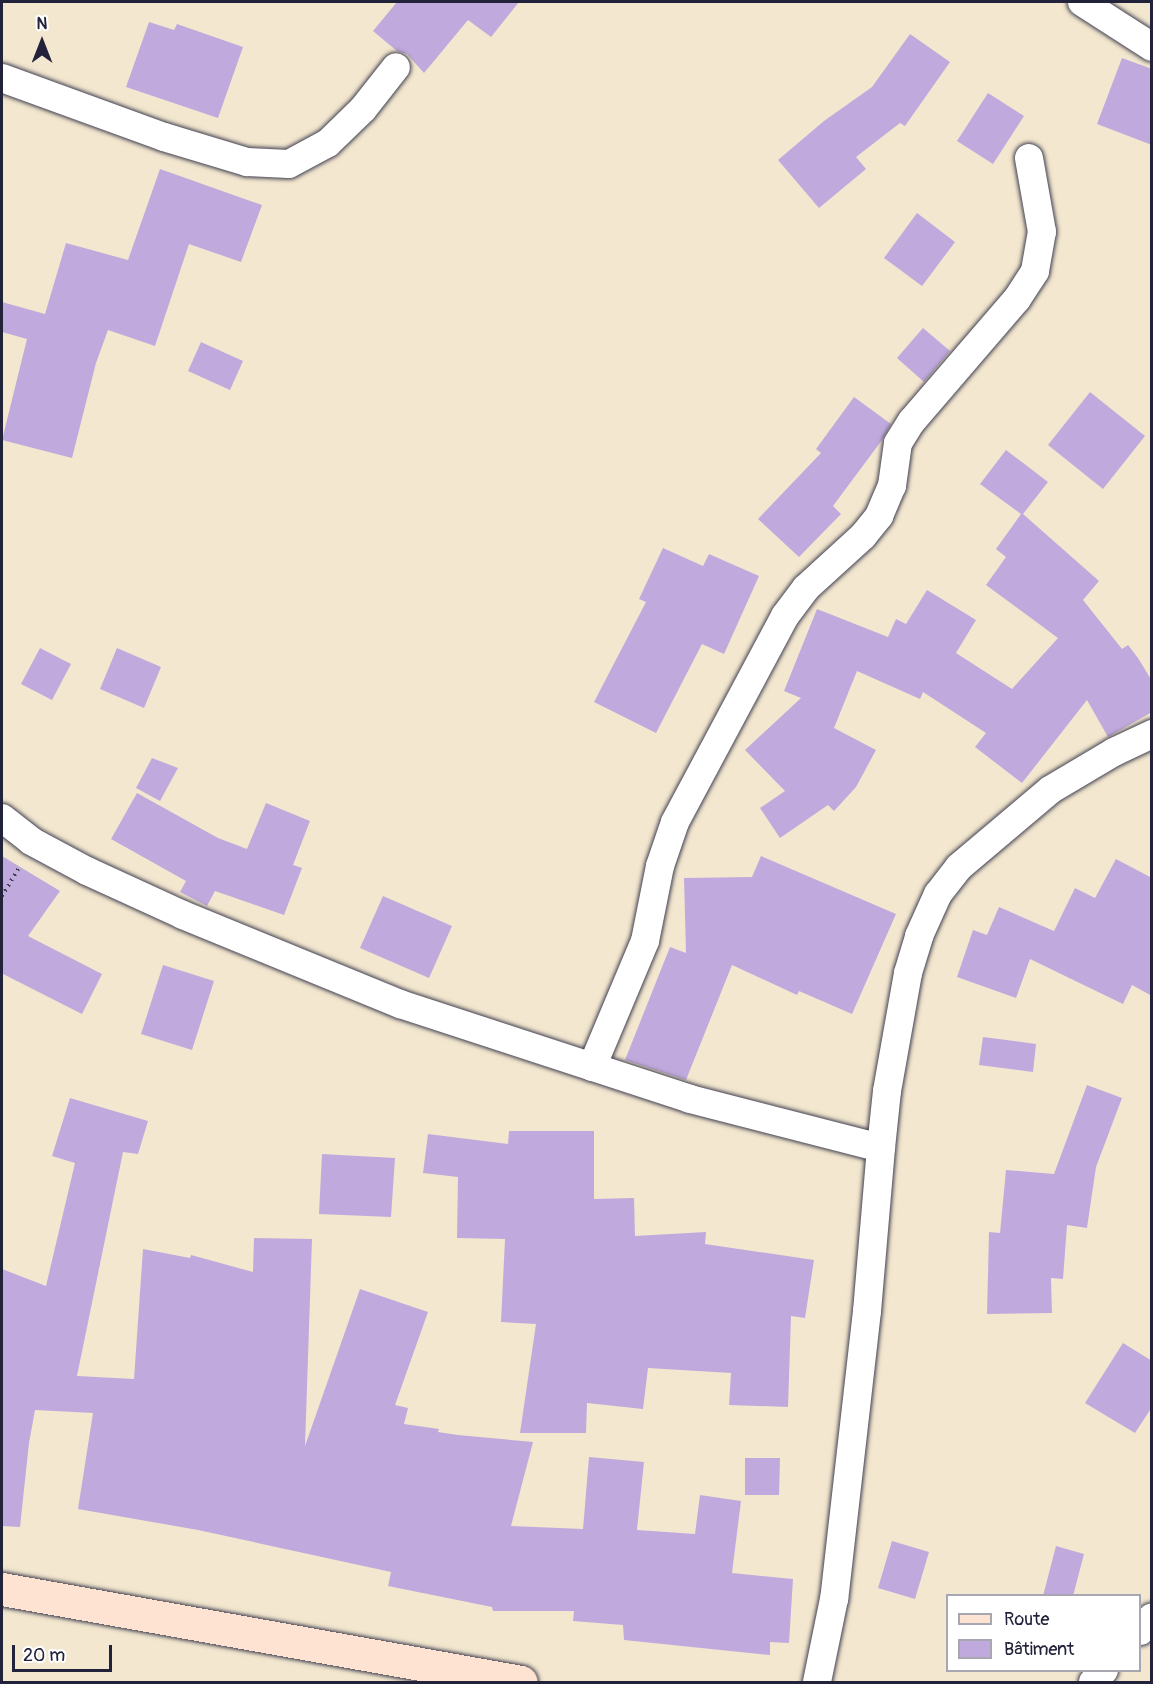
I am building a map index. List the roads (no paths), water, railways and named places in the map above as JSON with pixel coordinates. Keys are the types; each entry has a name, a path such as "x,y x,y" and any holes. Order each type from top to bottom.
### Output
{"main road":[{"path":"2,1589 521,1683"}],"street":[{"path":"1083,2 1152,47"},
{"path":"2,78 164,137 247,162 289,164 328,143 363,109 396,67"},
{"path":"592,1067 645,941 660,866 675,822 785,616 806,588 863,536 879,516 892,486 898,444 912,421 1017,299 1035,271 1042,232 1029,158"},
{"path":"817,1683 834,1599 867,1311 887,1091 908,973 919,936 938,894 959,867 1050,790 1114,752 1152,734"},
{"path":"2,818 31,841 87,871 183,915 400,1004 690,1099 881,1148"},
{"path":"1141,1630 1152,1617"}]}
